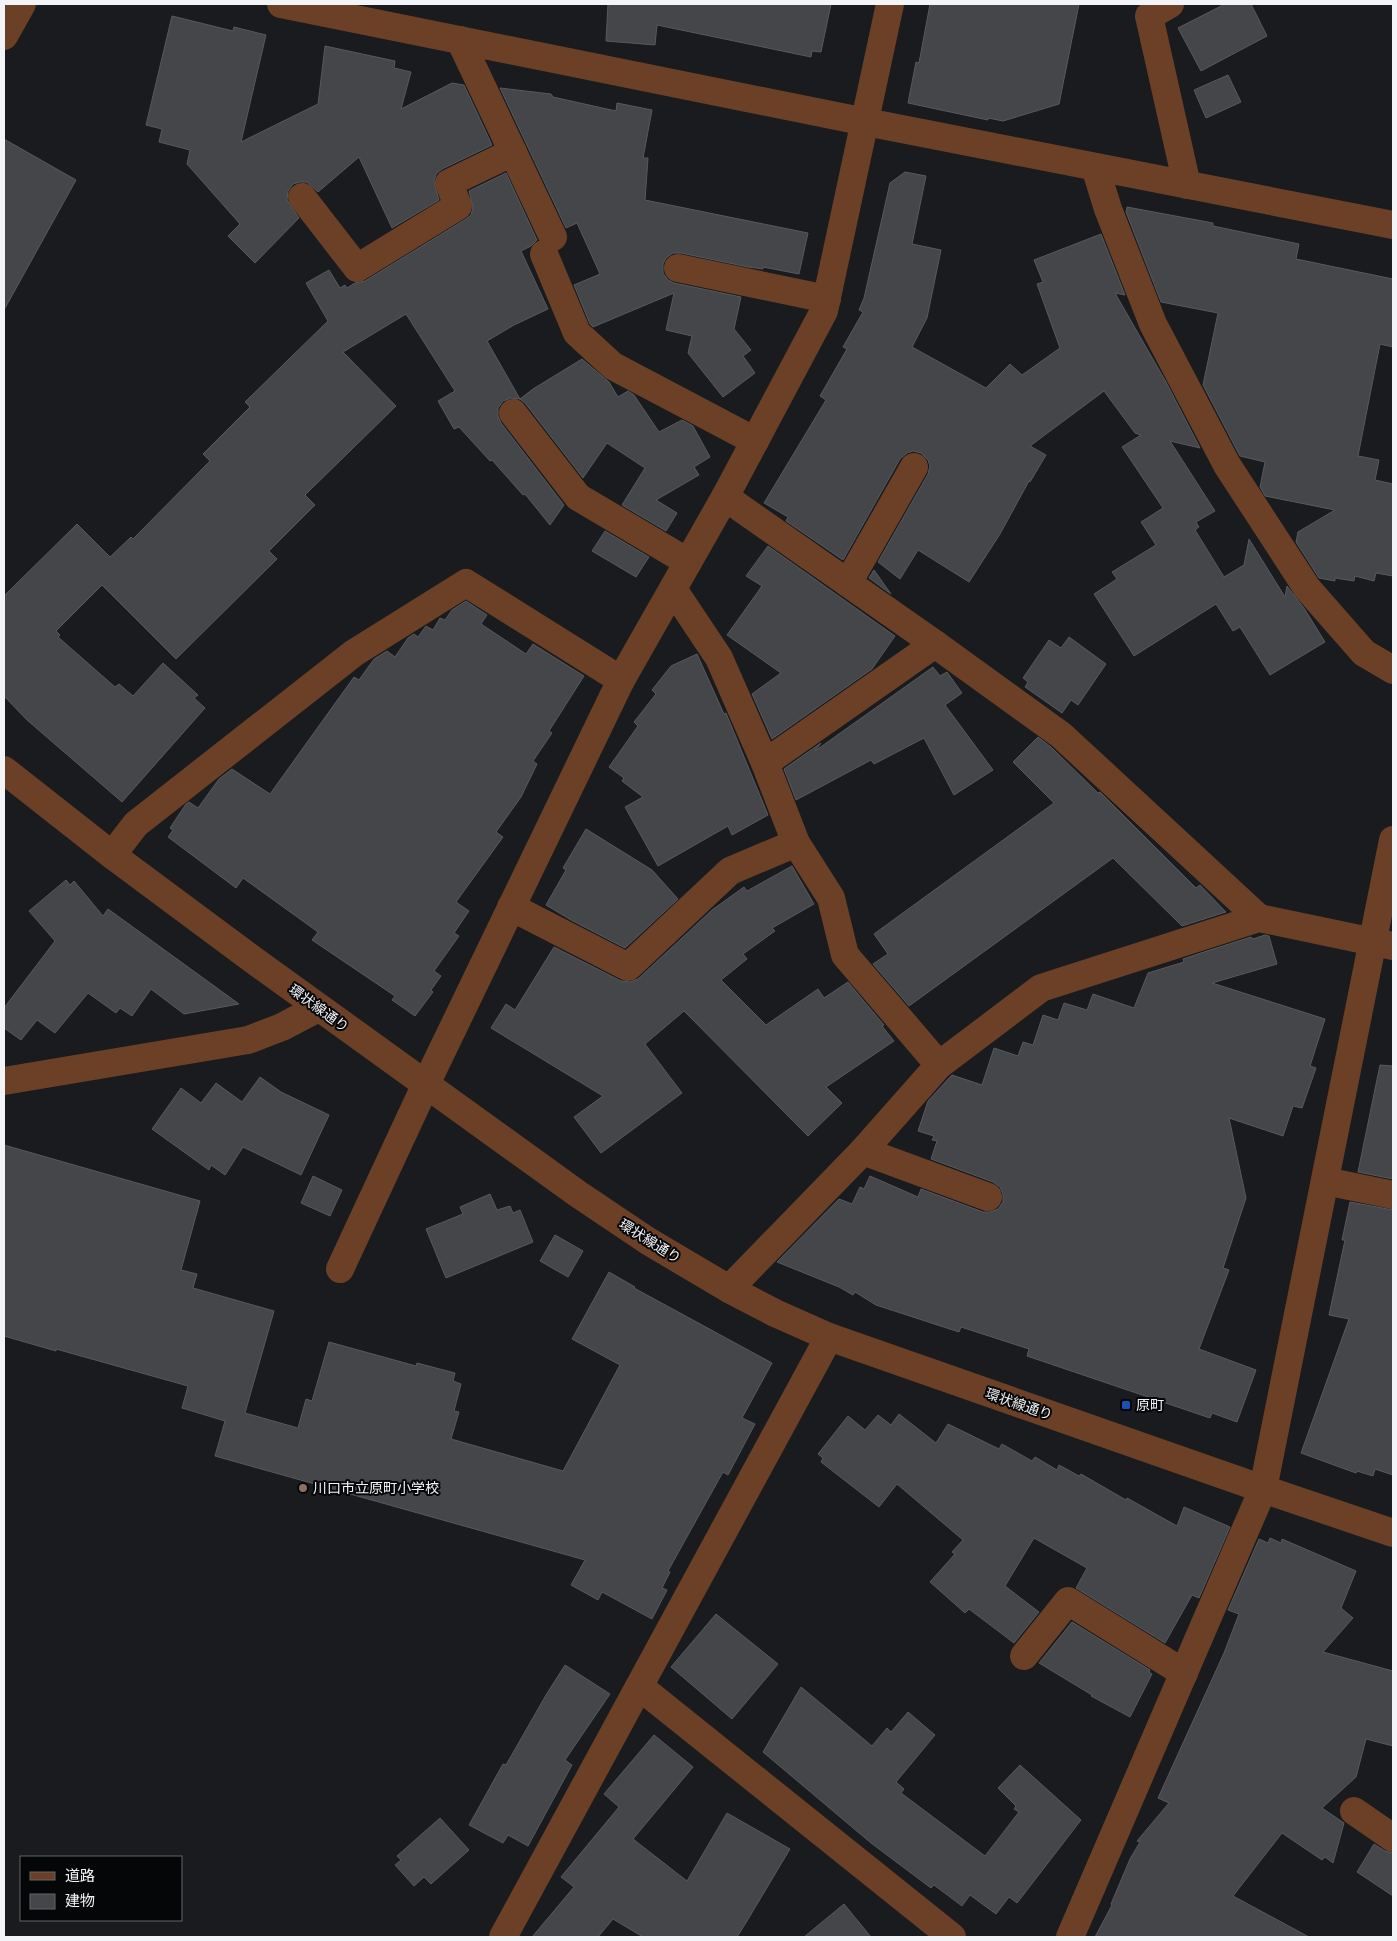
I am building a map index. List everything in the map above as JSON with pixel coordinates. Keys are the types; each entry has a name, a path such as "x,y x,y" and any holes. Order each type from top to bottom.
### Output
{"street":[{"path":"4,36 22,4"},
{"path":"281,4 866,122 1393,225"},
{"path":"340,1269 426,1084 621,680 725,497 824,311 890,4"},
{"path":"1170,4 1149,16 1187,185"},
{"path":"460,40 513,152 549,245 577,333 612,366 755,440"},
{"path":"302,197 357,268 458,206 449,183 513,152"},
{"path":"1095,167 1108,209 1154,324 1227,465 1308,588 1364,653 1393,670"},
{"path":"678,268 827,299"},
{"path":"513,413 578,497 688,562"},
{"path":"848,584 914,467"},
{"path":"725,497 1061,735 1259,918"},
{"path":"112,855 136,824 354,653 466,583 621,680"},
{"path":"673,588 720,658 765,763 796,843 831,898 845,955 939,1065"},
{"path":"765,763 935,644"},
{"name":"環状線通り","path":"4,770 112,855 318,1008 609,1215 648,1241 729,1289 775,1313 829,1337 1393,1533"},
{"path":"1070,1937 1264,1489 1325,1181 1383,944 1393,840"},
{"path":"511,907 628,967 730,871 796,843"},
{"path":"729,1289 863,1151 939,1065 1042,988 1259,918 1383,944"},
{"path":"4,1081 248,1040 282,1027 318,1008"},
{"path":"863,1151 988,1197"},
{"path":"1325,1181 1393,1195"},
{"path":"503,1937 829,1337"},
{"path":"1024,1656 1068,1601 1184,1673"},
{"path":"640,1687 952,1937"},
{"path":"1354,1811 1393,1838"}],"building":[{"path":"608,4 831,4 821,52 812,51 811,57 657,25 655,45 606,41"},
{"path":"930,4 1079,4 1059,104 1003,121 988,118 988,120 908,103 916,62 919,63"},
{"path":"1225,4 1251,4 1267,36 1201,71 1178,28"},
{"path":"172,16 233,31 234,27 266,35 241,142 318,104 325,46 395,61 394,68 411,72 401,109 452,83 464,85 492,145 442,169 436,174 434,182 439,200 392,228 359,157 318,192 307,182 293,184 288,191 287,200 299,218 255,263 228,236 240,224 187,164 190,150 159,142 162,129 146,125"},
{"path":"1228,75 1241,102 1206,118 1194,90"},
{"path":"500,88 551,94 553,97 616,111 617,103 652,110 643,158 648,158 645,200 808,233 799,274 763,267 763,269 748,267 681,253 673,253 666,258 663,264 663,273 668,280 674,283 741,297 734,329 751,350 743,356 755,373 723,397 688,353 692,336 666,330 674,293 593,327 590,324 574,285 600,274 577,223 566,228"},
{"path":"4,139 76,180 4,310"},
{"path":"905,172 926,176 912,244 941,250 927,318 912,347 986,388 1010,364 1022,375 1060,348 1037,284 1043,282 1034,260 1101,234 1125,295 1115,293 1166,382 1200,448 1170,441 1215,511 1196,522 1199,527 1195,530 1224,577 1244,565 1249,539 1285,597 1287,586 1304,608 1325,642 1270,675 1240,627 1233,631 1216,604 1134,656 1094,594 1117,579 1112,572 1156,545 1141,522 1163,508 1122,447 1141,435 1135,433 1104,391 1030,446 1046,455 1029,481 1000,534 969,582 918,550 900,579 878,562 928,474 930,466 928,460 921,453 913,451 900,459 843,560 786,521 788,517 764,503 826,400 820,396 847,349 843,347 863,312 859,310 864,298 890,183"},
{"path":"506,173 537,240 531,246 521,251 548,309 514,325 487,341 520,399 511,398 503,401 498,408 498,416 501,423 564,505 550,525 525,494 523,495 459,427 454,429 438,401 455,391 406,314 343,352 396,406 305,495 315,505 269,551 277,559 176,659 102,585 56,631 60,635 58,637 115,687 119,684 133,696 163,663 198,695 194,698 205,708 122,802 27,720 4,696 4,596 77,524 110,557 131,537 133,539 210,461 203,454 250,407 245,402 328,321 306,283 329,270 340,288 345,285 347,288 355,283 365,281 466,219 471,215 473,208 469,191"},
{"path":"1127,207 1213,223 1213,226 1299,244 1296,259 1393,279 1393,347 1380,344 1358,456 1379,460 1375,480 1393,484 1393,576 1376,573 1374,581 1355,576 1354,581 1335,578 1335,581 1319,578 1296,542 1298,532 1335,510 1265,496 1260,487 1265,462 1240,456 1203,385 1218,313 1161,302 1126,212"},
{"path":"582,359 609,382 618,397 628,391 634,395 659,432 682,420 693,426 710,457 694,467 699,475 656,500 677,513 666,531 622,505 645,468 607,443 583,478 520,399"},
{"path":"605,531 649,557 636,577 592,551"},
{"path":"768,546 895,636 872,669 772,739 752,694 781,673 727,635 762,586 746,576"},
{"path":"874,570 891,594 869,578"},
{"path":"466,601 487,615 481,624 526,654 533,644 584,676 549,731 552,733 533,761 537,764 521,797 496,832 503,837 456,902 469,911 454,933 459,936 434,971 441,976 431,990 433,992 415,1016 392,1000 395,996 312,940 318,932 243,878 236,888 168,837 173,830 170,828 186,804 189,802 198,808 219,779 232,769 270,794 354,677 359,680 374,659 387,651 395,657 408,638 414,634 418,637 426,626 433,630 440,618 445,620 452,610"},
{"path":"1069,637 1106,664 1078,705 1071,700 1062,713 1025,687 1028,682 1023,678 1049,640 1061,648"},
{"path":"697,654 724,714 726,713 768,815 732,835 728,826 658,866 625,807 643,797 622,781 624,778 609,767 638,726 634,722 656,694 652,690 671,666"},
{"path":"933,667 940,676 947,672 962,693 945,705 993,770 954,795 924,738 874,764 871,760 796,800 784,769 821,743 815,751"},
{"path":"1038,737 1051,747 1098,793 1100,792 1196,888 1200,885 1226,912 1182,926 1113,858 909,1006 873,964 888,954 874,934 1054,803 1013,762"},
{"path":"586,829 652,870 678,899 625,948 546,905 566,870 563,868"},
{"path":"792,866 814,904 772,928 775,931 743,954 747,959 721,980 766,1025 818,989 824,998 848,982 884,1025 882,1026 894,1041 826,1087 842,1103 808,1136 684,1011 645,1044 682,1093 601,1153 574,1117 603,1096 491,1028 506,1004 515,1010 554,947 621,981 630,982 638,979 712,910 744,887 747,891"},
{"path":"66,880 70,885 74,881 103,916 108,909 239,1004 184,1014 151,989 132,1016 120,1008 116,1013 88,993 55,1033 37,1020 21,1040 4,1028 4,1008 55,941 29,911"},
{"path":"1265,935 1269,936 1277,964 1212,983 1325,1019 1310,1066 1316,1068 1302,1108 1293,1106 1283,1136 1229,1118 1246,1198 1223,1268 1229,1270 1199,1349 1256,1370 1237,1422 1212,1413 1210,1418 1027,1356 1029,1349 961,1327 959,1332 876,1305 855,1292 853,1295 839,1287 777,1262 839,1199 852,1204 860,1187 864,1189 870,1176 918,1197 921,1189 983,1212 998,1209 1003,1202 1003,1194 1000,1187 993,1182 931,1159 937,1141 932,1140 934,1136 918,1131 928,1101 950,1077 952,1075 982,1085 994,1048 1018,1056 1023,1042 1033,1045 1043,1015 1058,1020 1064,1003 1087,1010 1093,994 1134,1008 1148,973 1184,962 1183,959 1207,951 1251,937 1253,939"},
{"path":"1380,1065 1393,1066 1393,1179 1358,1172"},
{"path":"260,1077 281,1092 329,1115 301,1175 243,1147 225,1175 211,1165 209,1170 152,1129 181,1088 201,1103 216,1083 242,1102"},
{"path":"4,1145 200,1201 181,1270 197,1274 193,1288 274,1311 245,1413 298,1428 306,1399 312,1401 329,1342 416,1366 417,1363 455,1373 453,1381 461,1384 454,1411 459,1412 451,1439 563,1471 620,1365 572,1339 609,1272 634,1288 772,1363 742,1418 755,1424 728,1475 723,1472 668,1571 670,1572 662,1588 667,1590 652,1619 602,1592 598,1600 571,1585 585,1560 215,1456 225,1421 182,1408 188,1386 4,1336"},
{"path":"313,1176 342,1190 330,1216 301,1203"},
{"path":"490,1194 497,1210 510,1206 513,1213 520,1210 533,1242 446,1278 426,1229 463,1214 460,1207"},
{"path":"1350,1202 1393,1210 1393,1475 1375,1469 1373,1476 1357,1471 1356,1473 1301,1453 1349,1319 1329,1315 1345,1240 1342,1240"},
{"path":"555,1235 583,1251 568,1277 540,1261"},
{"path":"899,1414 936,1443 948,1424 999,1449 1002,1444 1032,1461 1035,1457 1057,1470 1059,1465 1079,1476 1081,1474 1177,1526 1184,1507 1230,1527 1199,1598 1192,1595 1165,1643 1076,1588 1087,1568 1034,1538 1005,1586 1039,1612 1014,1643 969,1609 965,1613 930,1582 955,1554 952,1552 963,1540 897,1484 879,1507 821,1462 823,1458 818,1454 848,1416 865,1430 878,1415 891,1425"},
{"path":"1270,1538 1281,1543 1282,1539 1356,1571 1341,1608 1353,1618 1323,1652 1393,1671 1393,1746 1366,1739 1356,1777 1322,1808 1344,1823 1333,1863 1325,1857 1322,1860 1282,1833 1233,1896 1309,1937 1095,1937 1112,1905 1130,1859 1140,1842 1137,1841 1169,1803 1158,1798 1224,1653 1239,1614 1228,1610 1259,1539 1268,1543"},
{"path":"716,1614 778,1664 732,1719 671,1667"},
{"path":"1072,1622 1150,1670 1149,1672 1152,1674 1130,1717 1091,1696 1039,1663"},
{"path":"565,1665 610,1694 565,1760 572,1765 528,1846 508,1835 503,1843 469,1825 503,1764 506,1765"},
{"path":"801,1687 872,1746 887,1728 891,1732 908,1712 935,1735 896,1782 904,1789 901,1793 985,1856 1019,1812 1014,1809 1016,1806 998,1788 1020,1765 1081,1820 1017,1903 1009,1897 996,1914 970,1895 962,1906 934,1885 931,1888 871,1843 763,1752"},
{"path":"654,1735 693,1767 633,1839 687,1881 727,1813 790,1849 747,1921 737,1937 643,1937 613,1919 598,1937 532,1937 574,1887 561,1877 619,1807 604,1794"},
{"path":"440,1818 469,1850 431,1884 424,1877 414,1886 395,1865 401,1860 397,1856"},
{"path":"1374,1844 1385,1851 1393,1853 1393,1896 1357,1872"},
{"path":"844,1904 871,1937 804,1937"}],"place":[{"name":"原町","path":"1126,1405"},
{"name":"川口市立原町小学校","path":"303,1488"}]}
